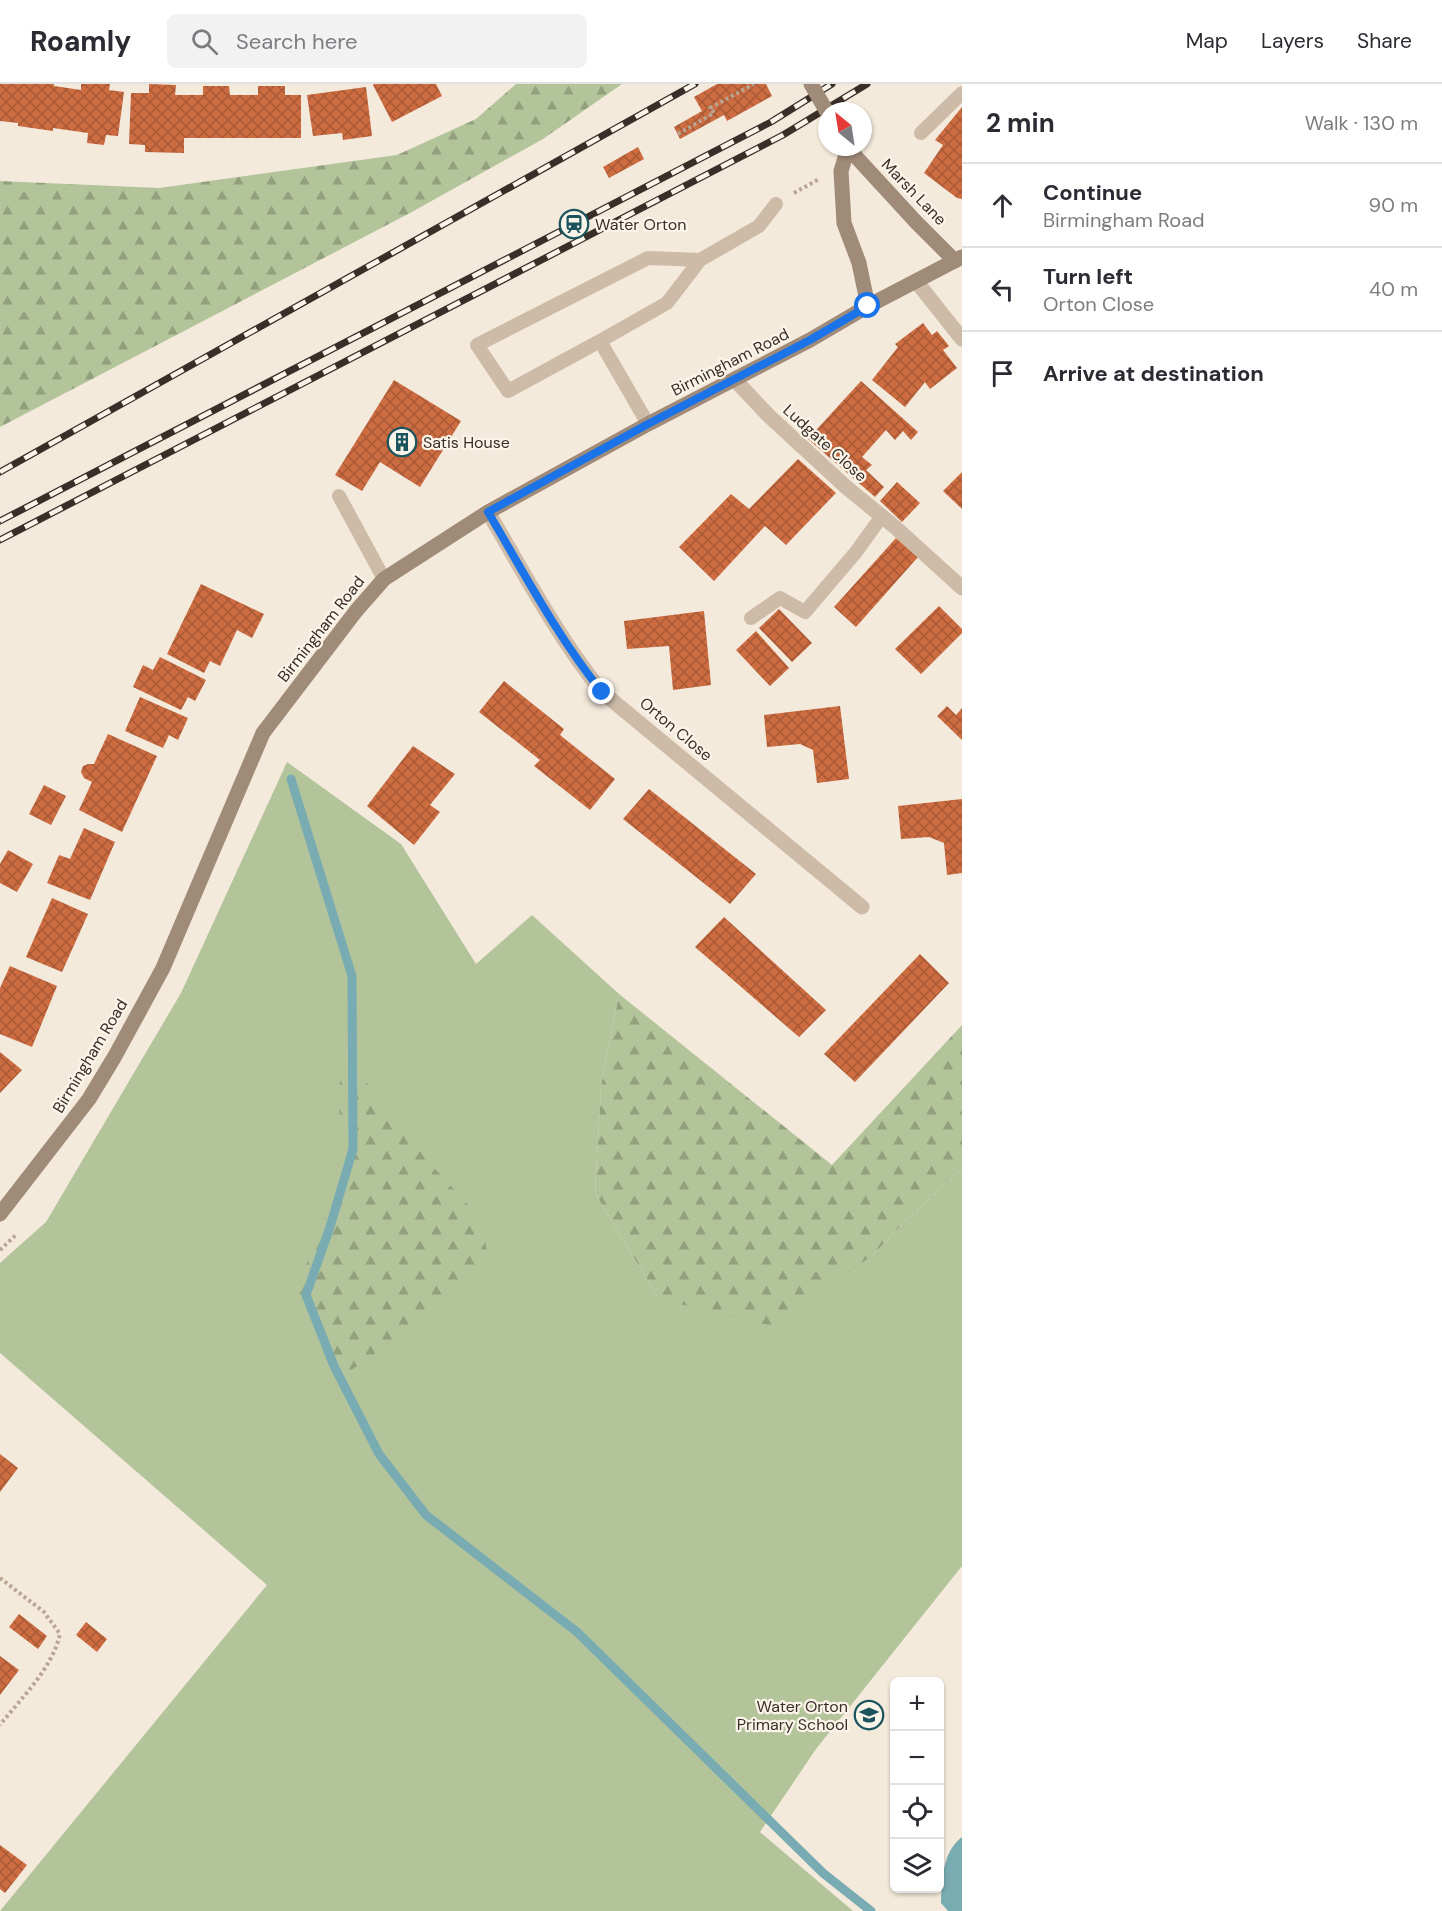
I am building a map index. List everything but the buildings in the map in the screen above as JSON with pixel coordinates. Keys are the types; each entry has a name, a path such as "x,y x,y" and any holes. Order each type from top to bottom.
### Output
{"main road":[{"path":"811,84 821,102"},
{"name":"Marsh Lane","path":"846,156 841,171 844,223 859,263 868,306"},
{"name":"Marsh Lane","path":"855,156 916,222 958,259"},
{"name":"Birmingham Road","path":"0,1214 89,1099 115,1056 163,968 263,733 356,611 384,579 488,512 958,259"}],"street":[{"path":"916,281 962,339"},
{"name":"Ludgate Close","path":"735,380 769,416 846,488 895,527 962,588"},
{"name":"Orton Close","path":"488,512 552,622 602,692 862,908"}],"lane":[{"path":"921,133 962,93"},
{"path":"700,260 648,258 477,345 507,391 667,303 700,260 759,226 776,204"},
{"path":"600,340 648,424"},
{"path":"339,496 384,579"},
{"path":"751,618 780,598 805,612 856,552 882,516"}],"path":[{"path":"678,134 714,113 710,108 754,84"},
{"path":"776,204 824,176 841,171"},
{"path":"0,1250 22,1229"},
{"path":"0,1578 44,1612 60,1634 51,1661 0,1725"}],"green space":[{"path":"516,84 622,84 543,139 410,213 0,427 0,181 159,188 397,155 476,119"},
{"path":"287,762 401,844 476,964 532,915 619,994 601,1086 595,1193 659,1299 873,1255 906,1220 962,1169 962,1566 816,1749 760,1832 853,1911 0,1911 267,1585 0,1353 0,1263 46,1222 181,993"},
{"path":"619,994 832,1165 962,1025 962,1169 906,1220 873,1255 771,1326 659,1299 595,1193 601,1086"},
{"path":"346,1056 425,1158 482,1220 488,1260 432,1312 346,1374 296,1290 344,1171 338,1090"}],"water":[{"path":"962,1837 962,1911 948,1911 941,1903 942,1893 944,1893 944,1867 955,1843"}],"waterway":[{"path":"291,779 352,976 353,1149 330,1227 306,1295 334,1366 379,1454 426,1515 577,1632 823,1873 871,1911"}],"railway":[{"path":"0,472 695,84"},
{"path":"0,521 771,122 832,84"},
{"path":"0,540 783,135 867,84"}],"place":[{"name":"Water Orton","path":"574,224"},
{"name":"Satis House","path":"402,442"},
{"name":"Water Orton Primary School","path":"869,1715"}],"route":[{"path":"602,692 552,622 488,512 648,424 810,340 868,306"}]}
